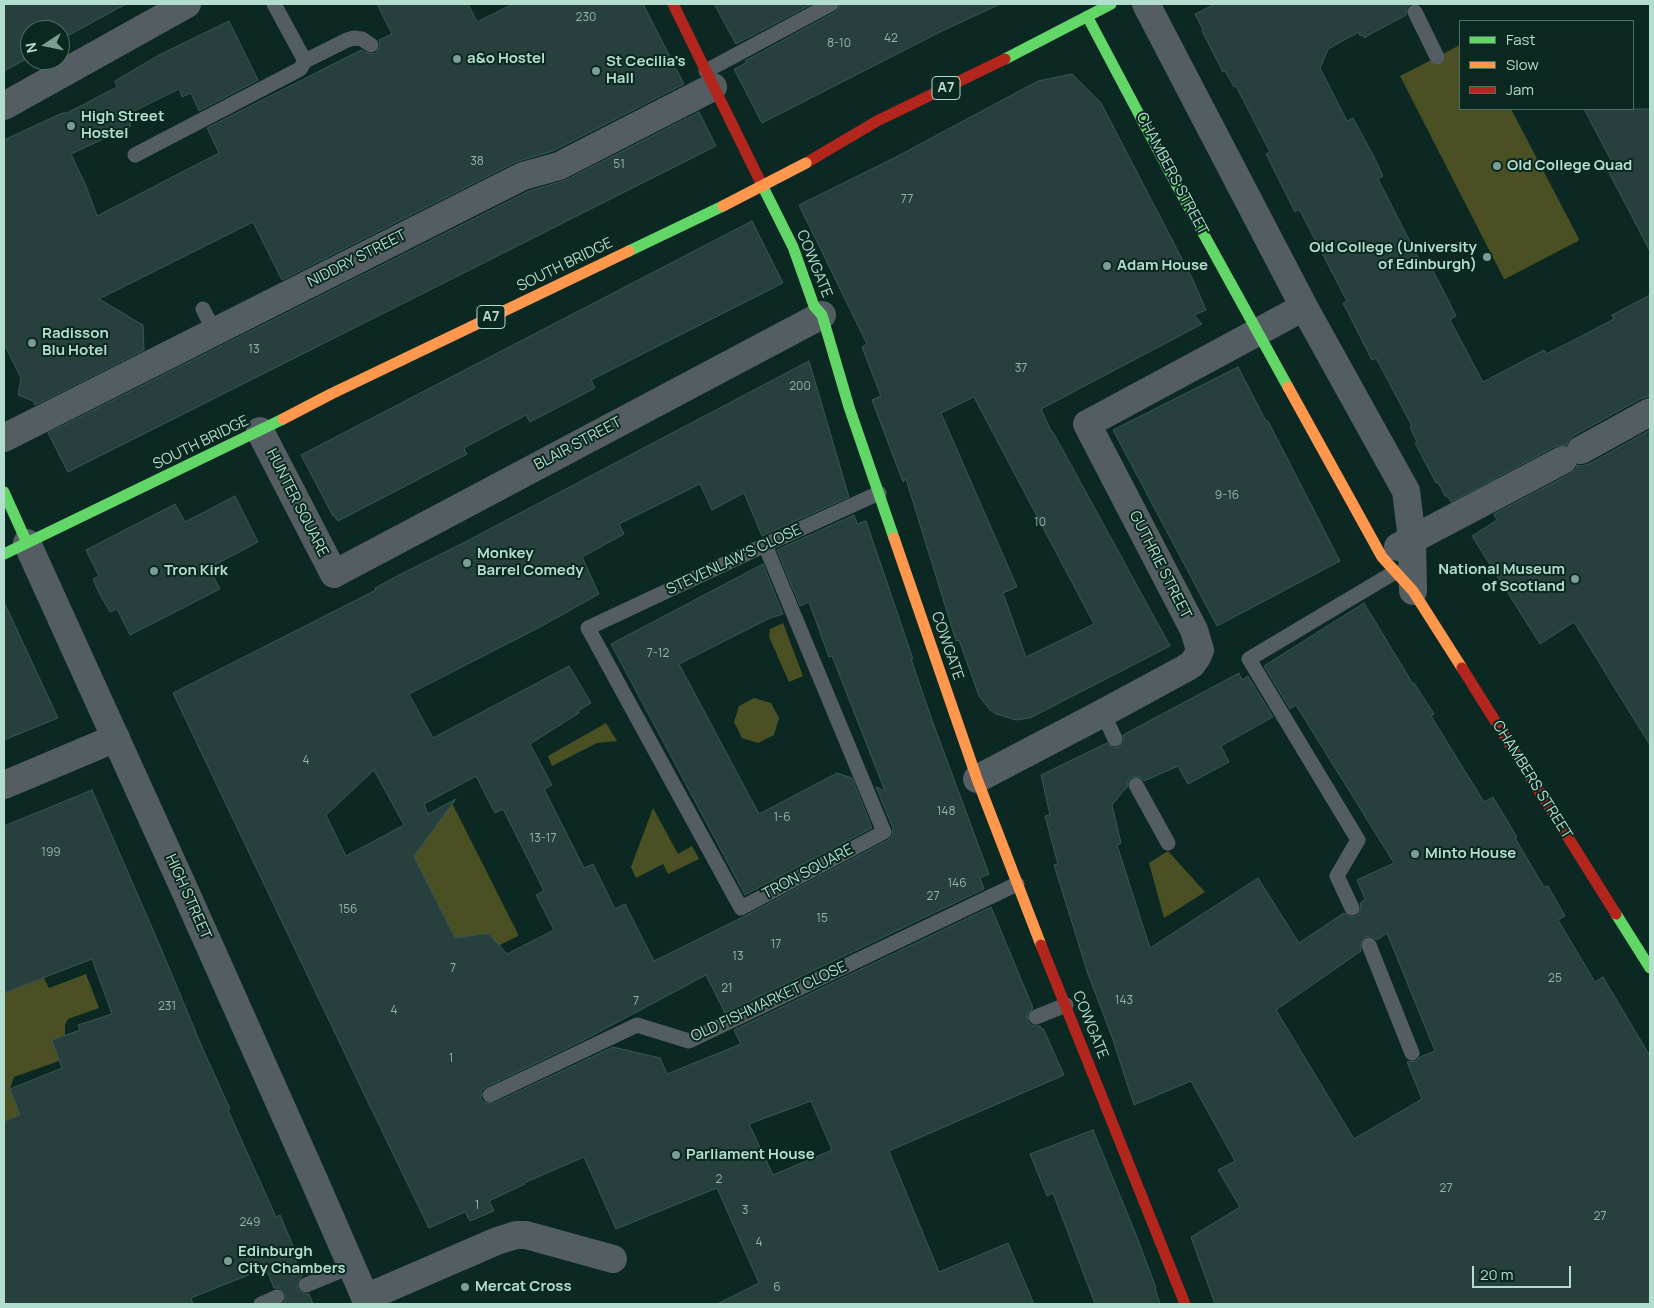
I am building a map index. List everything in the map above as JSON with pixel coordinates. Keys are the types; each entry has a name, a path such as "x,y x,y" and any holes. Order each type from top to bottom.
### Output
{"street":[{"path":"4,106 186,4"},
{"name":"COWGATE","path":"673,4 793,247 814,306 822,315 849,407 977,778 1017,884 1185,1304"},
{"name":"SOUTH BRIDGE","path":"15,548 723,206 806,164 877,121 1005,59 1111,4"},
{"path":"1146,4 1304,307 1406,492 1412,539 1397,574"},
{"name":"CHAMBERS STREET","path":"1087,16 1176,184 1397,574 1650,968"},
{"name":"NIDDRY STREET","path":"4,438 209,320 523,176 559,166 710,80"},
{"path":"1259,332 1304,307"},
{"name":"BLAIR STREET","path":"334,574 822,315"},
{"name":"GUTHRIE STREET","path":"977,778 1103,713 1192,664 1200,650 1194,630 1087,424 1259,332"},
{"path":"1397,574 1412,539 1650,412"},
{"name":"HUNTER SQUARE","path":"260,431 334,574"},
{"name":"HIGH STREET","path":"4,492 15,548 116,738 367,1301"},
{"path":"4,785 116,738"},
{"path":"367,1301 497,1241 516,1235 526,1234 613,1259"}],"lane":[{"path":"274,4 304,61"},
{"path":"710,80 831,4"},
{"path":"1415,12 1438,57"},
{"path":"135,155 300,70 304,61 347,40 354,38 362,39 371,45"},
{"name":"STEVENLAW'S CLOSE","path":"588,628 879,493"},
{"name":"TRON SQUARE","path":"588,628 740,908 884,832 766,545"},
{"path":"1352,908 1337,876 1358,840 1249,659 1397,574"},
{"path":"1103,713 1114,739"},
{"path":"1136,785 1168,843"},
{"name":"OLD FISHMARKET CLOSE","path":"490,1095 637,1025 689,1041 914,941 1017,884"},
{"path":"1369,945 1412,1053"},
{"path":"1036,1017 1066,1005"},
{"path":"306,1285 352,1266"},
{"path":"261,1304 277,1297"}],"green space":[{"path":"1459,46 1459,110 1512,110 1579,239 1578,241 1504,279 1400,76"},
{"path":"783,623 803,676 789,682 769,637 770,629"},
{"path":"754,698 771,703 779,718 774,735 758,743 742,738 734,722 739,706"},
{"path":"606,723 617,741 597,743 552,766 548,756"},
{"path":"452,803 518,934 518,936 498,946 491,936 487,934 455,938 413,856"},
{"path":"653,808 678,854 692,846 699,859 668,874 663,864 636,878 631,867"},
{"path":"1168,851 1205,892 1164,918 1149,863"},
{"path":"86,974 99,1008 68,1019 65,1025 65,1035 52,1040 59,1061 14,1077 10,1089 20,1115 4,1121 4,993 44,978 49,988"}],"building":[{"path":"4,4 126,4 70,35 70,20 20,20 20,62 4,71"},
{"path":"377,4 468,4 477,22 513,4 643,4 684,84 553,151 516,162 282,280 253,222 99,299 143,325 144,350 35,405 33,401 18,395 21,378 4,344 4,140 62,113 67,113 117,87 115,81 159,55 229,21 258,80 199,111 191,93 182,97 179,89 126,115 131,126 71,154 97,216 219,153 207,128 361,50 370,54 376,53 380,46 379,40 392,34"},
{"path":"714,4 812,4 736,44"},
{"path":"840,4 1000,4 940,32 762,123 734,69 746,63 745,61 835,12"},
{"path":"1215,4 1411,4 1407,7 1406,15 1364,38 1363,35 1360,36 1359,32 1328,49 1320,68 1347,121 1353,118 1374,157 1383,176 1378,179 1421,263 1427,260 1442,288 1456,316 1450,320 1483,382 1544,350 1546,354 1574,340 1614,319 1612,315 1650,295 1650,396 1642,398 1573,436 1567,445 1556,446 1451,502 1445,496 1438,482 1436,483 1415,443 1417,442 1410,427 1412,426 1376,358 1372,360 1343,303 1347,301 1299,209 1295,212 1266,154 1270,152 1236,86 1234,87 1225,71 1223,72 1202,31 1195,14"},
{"path":"1072,74 1101,103 1193,280 1206,310 1194,315 1202,324 1041,409 1051,431 1170,646 1030,718 1016,720 996,714 990,710 979,696 959,640 956,641 906,479 903,482 872,400 881,396 862,347 867,344 799,205 896,157 1038,81","holes":["974,397 1094,624 1026,657 1003,593 1017,587 941,413"]},
{"path":"1650,109 1650,251 1606,167 1613,164 1585,110"},
{"path":"699,112 716,146 68,472 48,433 529,191 566,180"},
{"path":"752,221 783,283 591,380 595,388 530,422 526,415 464,448 467,454 338,521 333,516 301,455"},
{"path":"809,361 849,497 762,536 744,493 712,510 700,484 619,524 624,534 582,557 599,594 542,626 409,694 433,738 569,666 591,703 578,711 579,713 530,744 552,785 544,789 584,868 593,864 615,909 625,904 654,961 745,916 892,837 893,828 876,787 885,791 832,656 829,657 809,602 800,606 777,550 854,515 857,524 866,521 932,720 989,874 980,878 984,889 725,1013 706,975 584,1040 486,1087 482,1090 481,1099 485,1103 494,1103 613,1047 660,1058 667,1074 741,1044 734,1030 991,907 1033,1008 1027,1015 1028,1021 1031,1025 1043,1028 1064,1075 889,1151 939,1272 1008,1243 1034,1304 717,1304 759,1283 717,1188 616,1229 584,1157 524,1183 489,1201 494,1211 470,1221 465,1212 429,1228 173,693 376,590 375,588 399,575","holes":["374,770 404,825 346,856 326,815","476,776 495,813 503,809 544,891 536,895 554,930 507,954 489,934 455,938 414,856 456,799 428,814 424,804","811,1101 832,1150 773,1175 749,1124"]},
{"path":"1238,367 1340,561 1217,626 1113,430"},
{"name":"National Museum of Scotland","path":"1650,430 1650,745 1574,622 1540,644 1472,536 1497,520 1494,514 1570,474 1576,469 1577,465 1589,464"},
{"name":"Tron Kirk","path":"235,496 258,542 209,568 220,589 130,635 117,609 110,612 99,593 93,579 99,576 86,550 175,504 185,522"},
{"path":"763,564 783,614 770,618 679,664 759,814 837,773 852,778 872,828 745,895 611,644"},
{"path":"4,602 58,718 4,740"},
{"path":"1364,603 1413,684 1434,714 1431,716 1484,802 1493,797 1544,887 1548,886 1565,916 1558,920 1595,982 1603,977 1650,1056 1650,1304 1215,1304 1191,1237 1240,1207 1218,1170 1235,1161 1191,1081 1134,1105 1112,1037 1088,974 1054,865 1058,864 1045,816 1050,815 1041,775 1107,743 1114,748 1119,747 1124,740 1123,735 1239,673 1242,680 1248,676 1273,717 1221,746 1229,762 1188,784 1178,766 1144,781 1140,777 1132,777 1128,781 1127,788 1112,805 1121,843 1117,845 1150,948 1258,878 1299,943 1344,913 1351,917 1356,916 1361,909 1360,903 1365,899 1357,880 1394,863 1296,705 1290,709 1264,666","holes":["1387,933 1435,1051 1420,1057 1416,1061 1407,1062 1422,1099 1354,1139 1276,1010 1361,951 1360,943 1365,937 1371,936 1377,940"]},
{"path":"92,790 230,1109 228,1110 276,1217 280,1215 298,1258 295,1259 302,1276 297,1283 298,1289 304,1294 309,1294 313,1304 283,1304 286,1299 285,1293 279,1288 274,1288 266,1268 191,1298 193,1304 4,1304 4,1121 20,1115 10,1089 62,1068 52,1040 80,1030 78,1025 112,1014 92,959 4,993 4,826"},
{"path":"1093,1130 1137,1237 1160,1304 1095,1304 1053,1193 1047,1196 1030,1154"}],"traffic: fast":[{"path":"1005,59 1111,4"},
{"path":"1087,16 1176,184 1288,387"},
{"path":"762,185 793,247 814,306 822,315 849,407 894,538"},
{"path":"629,251 723,206"},
{"path":"4,554 283,419"},
{"path":"4,492 27,543"},
{"path":"1616,914 1650,968"}],"traffic: slow":[{"path":"723,206 806,163"},
{"path":"283,419 331,394 629,251"},
{"path":"1288,387 1382,557 1413,591 1462,668"},
{"path":"894,538 977,779 1041,945"}],"traffic: jam":[{"path":"673,4 762,185"},
{"path":"806,163 877,121 1005,59"},
{"path":"1462,668 1616,914"},
{"path":"1041,945 1185,1304"}],"place":[{"name":"a&o Hostel","path":"457,59"},
{"name":"St Cecilia's Hall","path":"596,71"},
{"name":"High Street Hostel","path":"71,126"},
{"name":"Old College Quad","path":"1497,166"},
{"name":"Old College (University of Edinburgh)","path":"1487,257"},
{"name":"Adam House","path":"1107,266"},
{"name":"Radisson Blu Hotel","path":"32,343"},
{"name":"Monkey Barrel Comedy","path":"467,563"},
{"name":"Tron Kirk","path":"154,571"},
{"name":"National Museum of Scotland","path":"1575,579"},
{"name":"Minto House","path":"1415,854"},
{"name":"Parliament House","path":"676,1155"},
{"name":"Edinburgh City Chambers","path":"228,1261"},
{"name":"Mercat Cross","path":"465,1287"}]}
